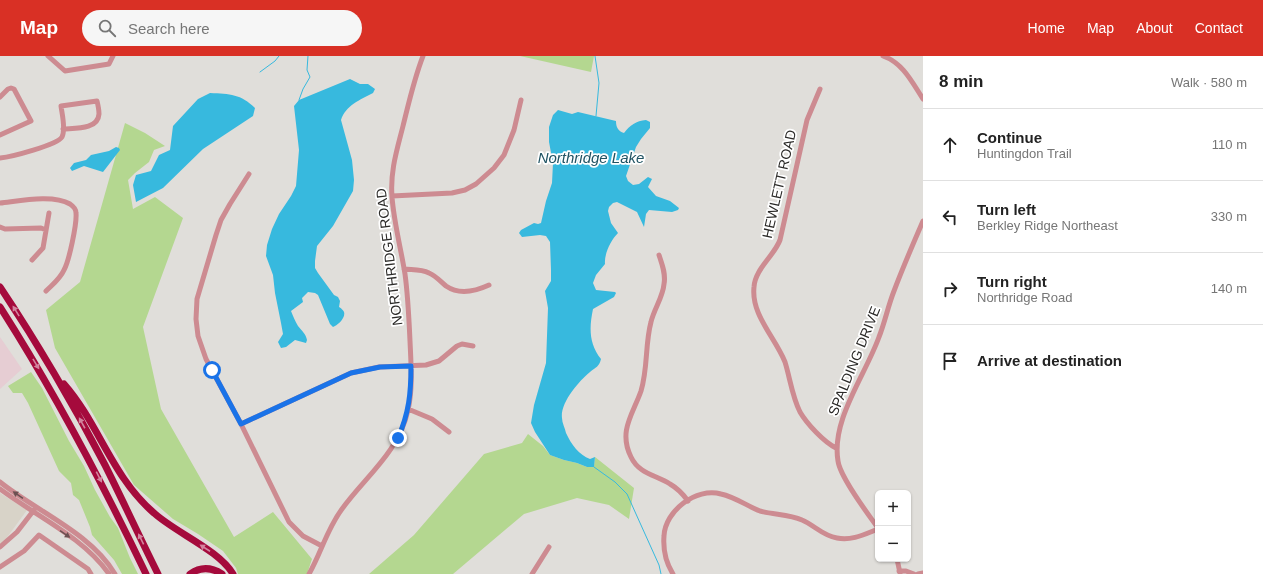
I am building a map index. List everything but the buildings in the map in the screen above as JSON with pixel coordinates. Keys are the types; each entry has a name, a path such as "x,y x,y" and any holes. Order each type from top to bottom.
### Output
{"highway":[{"path":"0,287 53,371 104,464 158,574"},
{"path":"0,307 70,422 114,507 146,574"},
{"path":"53,371 75,396 116,468 136,496 163,521 219,557 230,568 233,574"},
{"path":"190,574 203,569 212,569 222,574"}],"street":[{"path":"48,56 65,71 109,64 113,56"},
{"name":"NORTHRIDGE ROAD","path":"309,574 333,523 342,509 392,448 402,429 408,409 411,387 409,320 404,269 393,213 392,175 394,159 423,56"},
{"path":"883,56 894,61 900,66 923,99"},
{"name":"HEWLETT ROAD","path":"820,88 807,120 780,240 757,276 753,294 757,312 776,344 784,362 800,412 821,437 831,446 836,448"},
{"path":"0,97 8,89 14,89 31,121 0,135"},
{"path":"392,196 452,194 465,190 476,184 494,168 504,154 514,130 521,100"},
{"path":"0,158 20,154 57,142 62,136 63,128 61,106 97,101 99,115 96,122 88,127 63,128"},
{"path":"249,174 221,220 201,284 196,309 197,329 207,361 241,424 289,522 303,536 322,546"},
{"path":"0,203 54,200 68,203 75,209 75,224 64,270 59,279 46,291"},
{"path":"32,260 43,248 49,213"},
{"name":"SPALDING DRIVE","path":"877,526 864,509 841,471 838,464 836,448 843,414 872,356 894,291 923,221"},
{"path":"0,227 5,229 41,228 46,230"},
{"path":"659,255 664,273 664,285 650,323 641,390 627,424 627,446 631,458 639,468 647,474 672,484 688,501"},
{"path":"404,269 428,272 447,286 458,290 473,290 488,285"},
{"path":"241,424 351,373 380,367 426,365 443,358 457,346 462,344 472,346"},
{"path":"408,409 432,419 450,432"},
{"path":"0,482 84,547 99,561 109,574"},
{"path":"0,489 91,546 115,574"},
{"path":"673,574 667,562 664,539 664,531 669,518 688,501 705,494 721,494 761,511 801,520 825,535 838,538 856,538 875,529"},
{"path":"0,547 13,536 35,510"},
{"path":"0,567 24,551 39,535 88,569 91,574"},
{"path":"532,574 549,547"},
{"path":"897,562 900,572 906,571 914,574"},
{"path":"918,574 923,573"}],"shaded area":[{"path":"0,337 22,369 0,389"},
{"path":"0,493 27,510 0,547"}],"green space":[{"path":"520,56 594,56 591,72"},
{"path":"125,123 145,133 165,146 154,150 149,162 128,180 133,209 155,197 183,218 143,327 161,409 234,537 273,512 312,559 307,574 238,574 236,568 223,551 173,519 134,485 55,348 46,310 80,282"},
{"path":"31,372 42,388 69,441 84,466 95,490 118,528 138,574 122,574 114,560 92,535 79,500 73,495 71,483 59,471 28,403 22,393 13,393 8,386"},
{"path":"528,434 543,446 550,455 564,460 587,467 594,466 595,457 634,488 629,519 609,505 577,498 524,514 453,574 369,574 414,535 484,454 522,443"}],"water":[{"path":"350,79 360,84 368,84 375,89 373,93 358,101 346,110 341,120 352,160 354,180 353,191 333,226 317,246 315,261 315,268 318,273 334,295 338,297 340,301 339,307 344,311 344,317 337,325 333,327 330,324 318,295 308,292 302,298 303,302 291,311 298,326 306,336 306,343 295,340 286,347 281,348 278,342 283,334 273,275 266,256 267,245 272,229 296,186 299,150 294,106 299,100"},
{"path":"210,93 229,94 240,97 255,108 253,116 203,149 163,188 136,202 133,185 136,175 151,171 159,155 170,150 173,126 198,99"},
{"name":"Northridge Lake","path":"558,110 572,114 578,112 616,121 616,125 620,131 624,133 636,122 646,120 650,122 650,128 636,147 626,176 628,181 633,185 639,184 648,177 652,179 648,187 656,196 670,201 679,208 678,210 672,212 649,210 646,214 644,227 637,212 617,202 613,203 609,207 608,211 611,223 618,233 608,247 605,264 596,275 593,283 596,290 616,293 614,297 593,309 591,336 594,348 601,359 598,365 571,393 562,412 563,424 570,441 579,452 586,457 590,459 595,457 594,467 587,467 550,455 531,423 534,405 546,363 548,308 545,291 551,281 550,242 546,236 540,235 522,237 519,233 521,230 534,223 541,223 552,183 553,163 549,142 549,127 553,115"},
{"path":"116,147 120,150 103,172 84,166 72,171 70,168 74,163 86,160 91,155 109,151"}],"waterway":[{"path":"260,72 275,61 279,56"},
{"path":"299,100 310,77 307,70 308,56"},
{"path":"595,56 599,83 596,116"},
{"path":"594,467 615,482 627,494 659,565 661,574"}],"route":[{"path":"212,370 241,424 351,373 380,367 411,366 411,387 408,409 406,419 398,438"}]}
